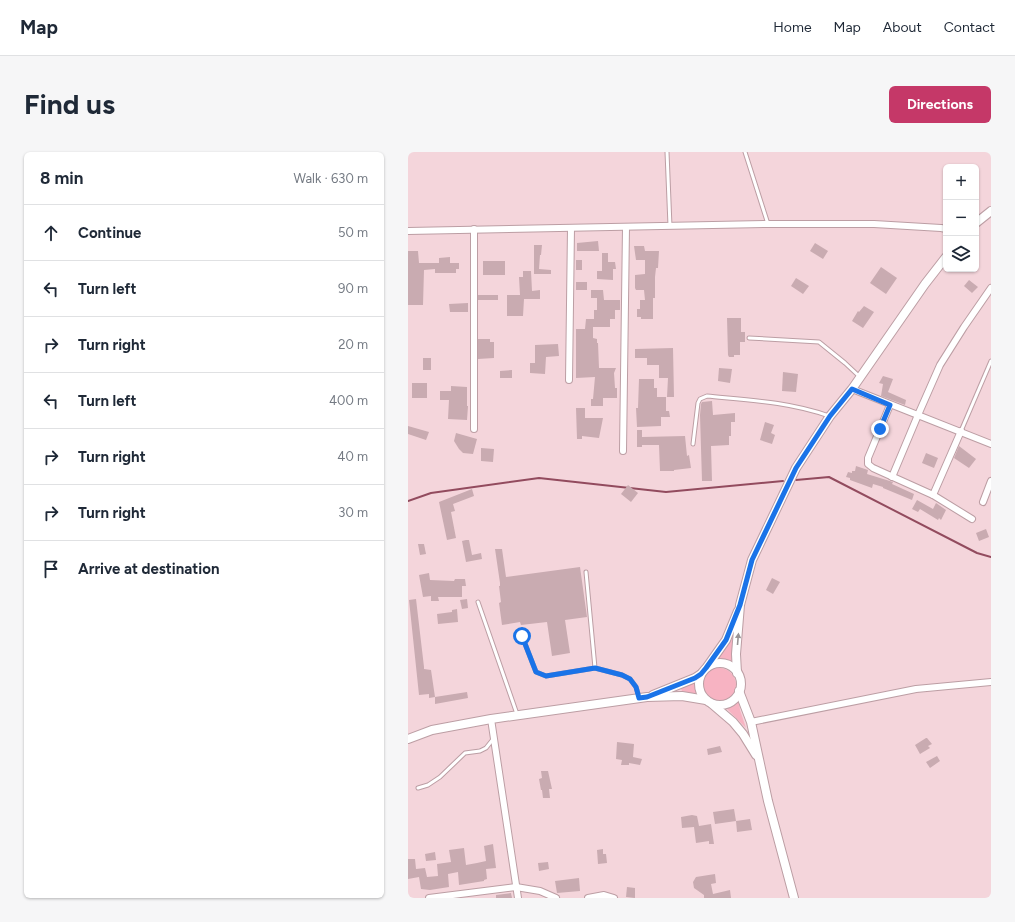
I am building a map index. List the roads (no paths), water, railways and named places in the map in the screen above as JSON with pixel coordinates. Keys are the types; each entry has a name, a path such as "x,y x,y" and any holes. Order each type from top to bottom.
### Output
{"main road":[{"path":"979,221 991,211"},
{"path":"758,759 733,722 701,695 699,681 704,671 726,640 740,605 752,560 796,468 830,416 852,389 925,284 943,261"},
{"path":"408,739 432,730 518,714 643,698 682,696 719,705 731,702 739,691 740,685 737,672 736,654 740,605"},
{"path":"643,698 681,684 712,665 719,663 726,664 737,672"},
{"path":"739,691 751,722 758,759 794,898"},
{"path":"739,730 747,730 751,722"}],"street":[{"path":"408,231 768,224 874,224 943,228"},
{"path":"623,451 626,227"},
{"path":"569,380 571,228"},
{"path":"474,229 474,429"},
{"path":"892,477 940,365 991,288"},
{"path":"852,389 991,444"},
{"path":"890,405 868,458 868,464 873,468 933,495 972,519"},
{"path":"933,495 961,431"},
{"path":"983,502 991,481"},
{"path":"751,722 916,688 991,682"},
{"path":"491,719 518,898"},
{"path":"429,898 516,887 540,891 556,898"},
{"path":"588,898 604,896 614,898"}],"lane":[{"path":"667,152 670,226"},
{"path":"745,152 768,224"},
{"path":"749,338 819,342 860,376"},
{"path":"961,431 991,361"},
{"path":"693,444 698,403 700,399 707,396 783,404 812,410 830,416"},
{"path":"586,572 595,668"},
{"path":"478,602 518,714"},
{"path":"522,636 536,672 546,676 595,668 622,675 630,679 643,698"},
{"path":"418,788 428,785 440,777 465,753 486,748 494,737"}],"waterway":[{"path":"796,480 829,477 977,553 991,557"},
{"path":"408,501 431,493 539,478 666,492 783,481"}]}
